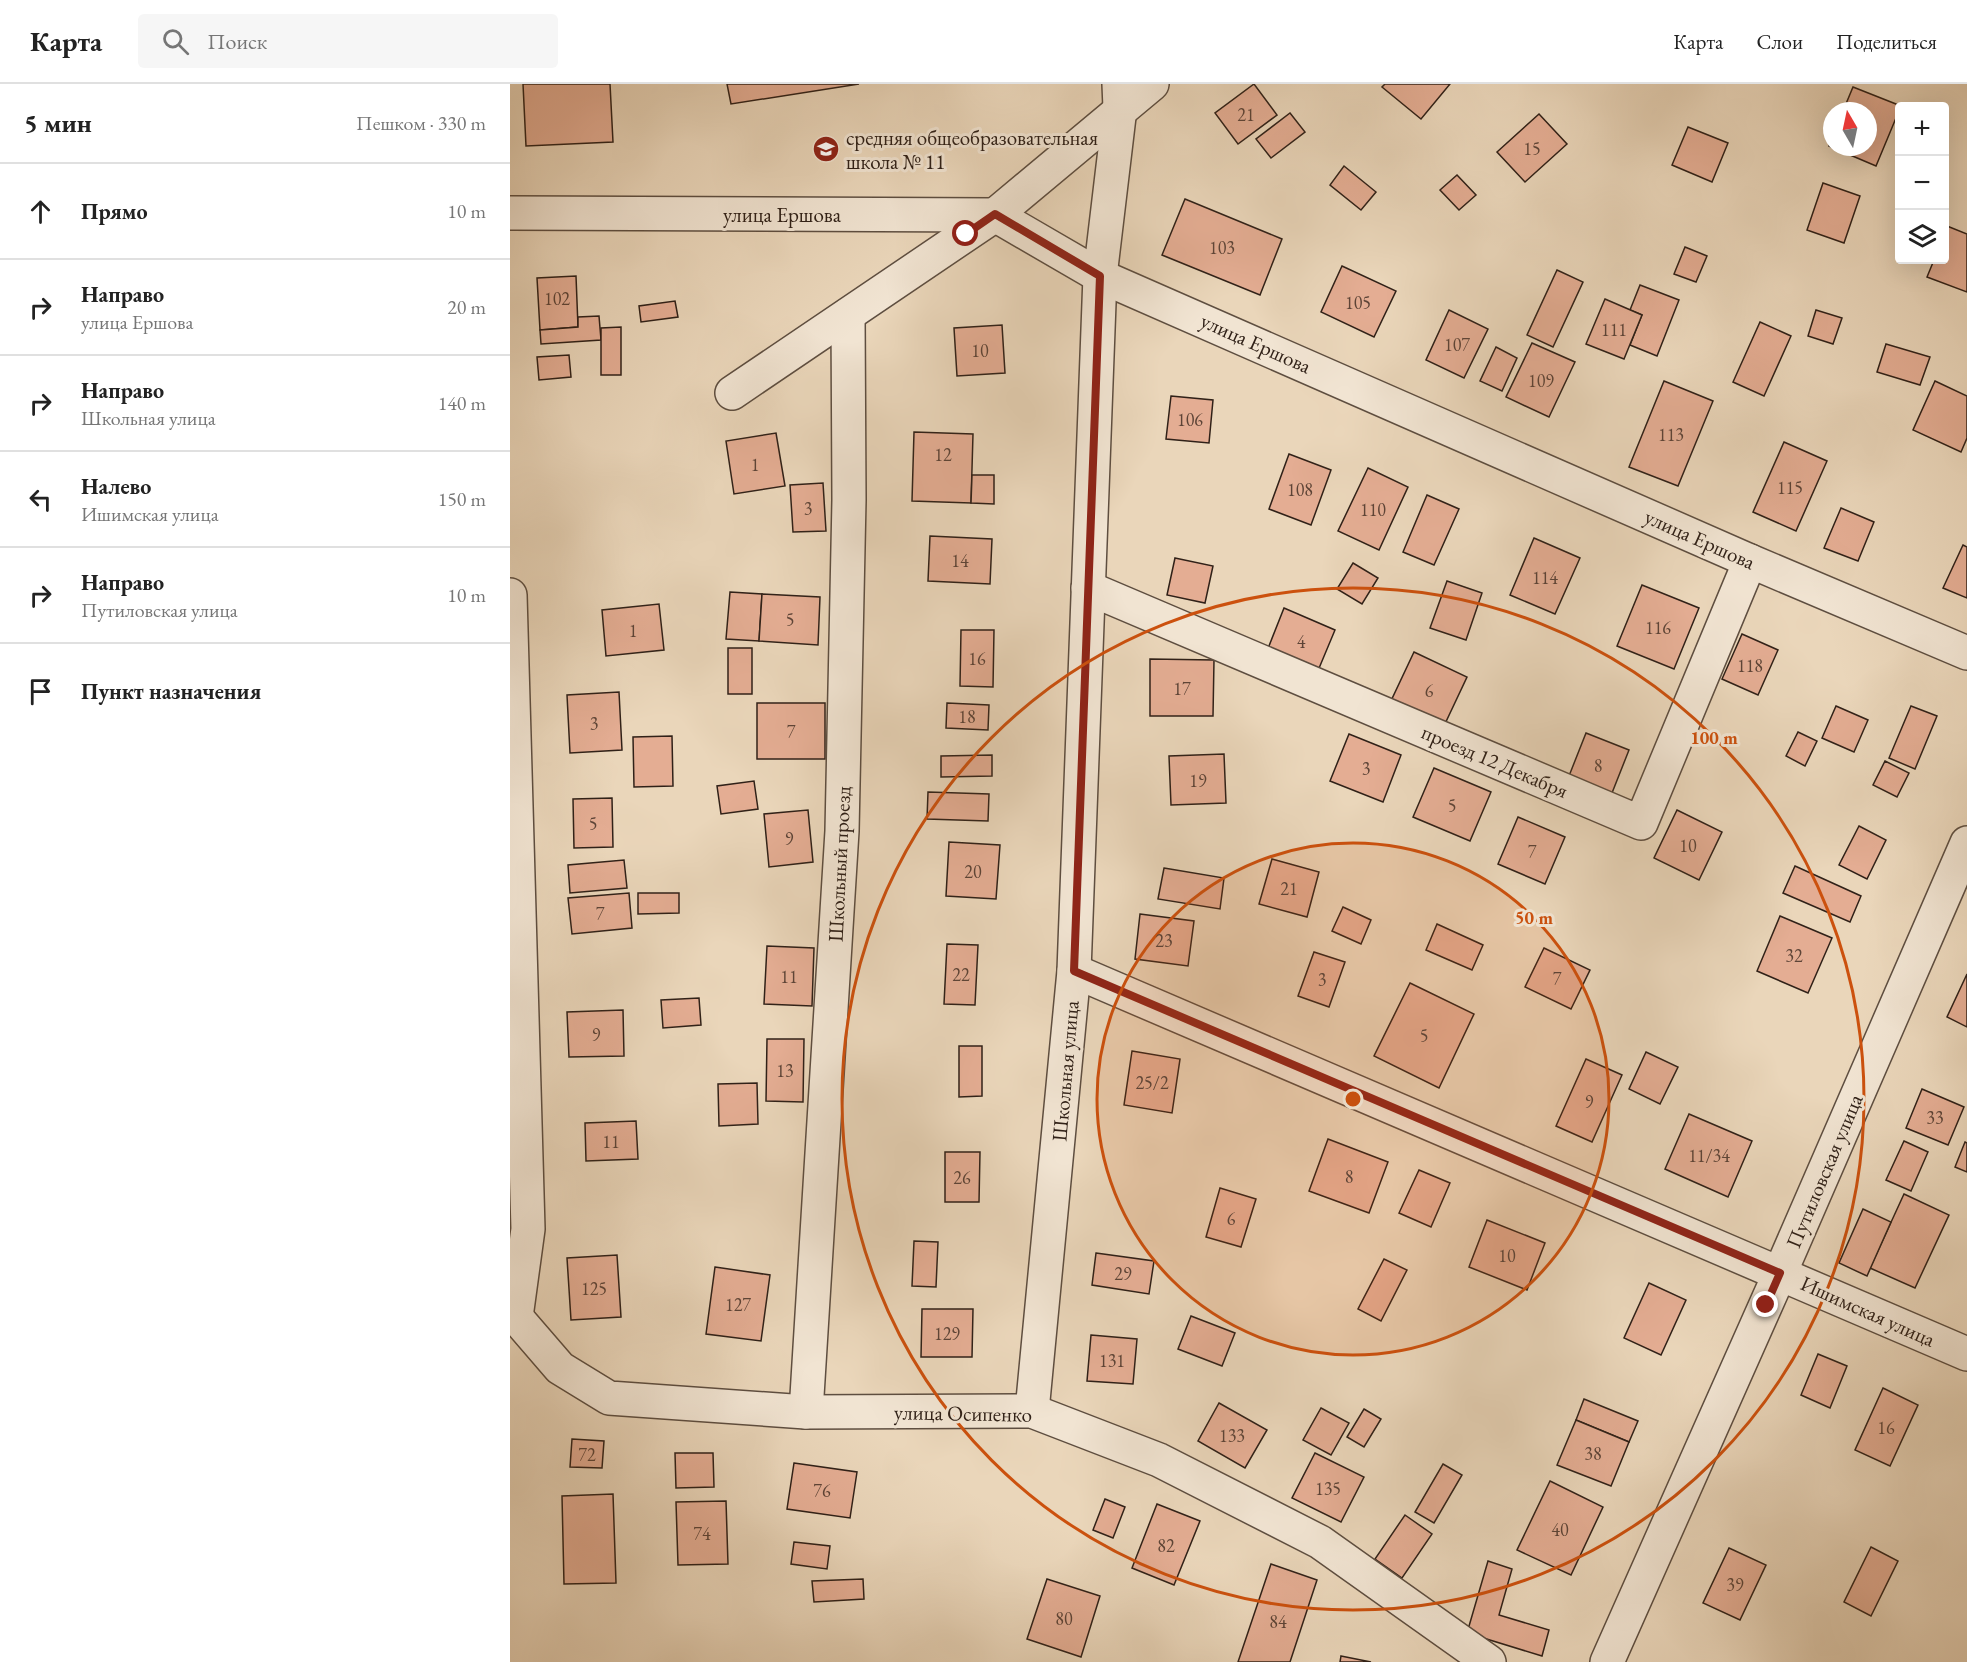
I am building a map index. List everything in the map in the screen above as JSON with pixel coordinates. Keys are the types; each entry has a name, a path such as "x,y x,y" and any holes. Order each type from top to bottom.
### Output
{"street":[{"path":"732,393 995,214 1120,96 1152,84"},
{"name":"Школьная улица","path":"1032,1411 1074,971 1100,276 1120,96"},
{"name":"улица Ершова","path":"510,213 995,214 1100,276 1749,561 1967,653"},
{"name":"Школьный проезд","path":"806,1412 842,831 849,500 848,315"},
{"name":"проезд 12 Декабря","path":"1088,588 1641,823 1749,561"},
{"path":"510,596 512,750 528,1229 513,1317"},
{"name":"Путиловская улица","path":"1607,1662 1780,1273 1967,843"},
{"name":"Ишимская улица","path":"1074,971 1967,1354"},
{"name":"улица Осипенко","path":"513,1317 560,1368 609,1398 806,1412 1032,1411 1159,1460 1320,1542 1489,1662"}],"building":[{"path":"523,84 610,84 613,142 526,146"},
{"path":"727,84 859,84 731,104"},
{"path":"1254,84 1277,115 1238,144 1215,113"},
{"path":"1385,84 1450,84 1421,119 1382,87"},
{"path":"1853,87 1895,104 1895,120 1876,166 1852,156 1877,156 1877,102 1847,102"},
{"path":"1290,113 1305,132 1271,158 1256,139"},
{"path":"1539,114 1567,144 1525,182 1497,152"},
{"path":"1688,127 1728,143 1712,182 1672,165"},
{"path":"1344,166 1376,192 1361,210 1330,185"},
{"path":"1457,175 1476,195 1459,210 1440,190"},
{"path":"1823,183 1860,196 1844,243 1807,230"},
{"path":"1185,199 1282,239 1260,295 1162,255"},
{"path":"1949,227 1967,234 1967,292 1927,277 1932,264 1949,264"},
{"path":"1685,247 1707,256 1696,282 1674,274"},
{"path":"1342,266 1396,291 1374,337 1321,312"},
{"path":"1557,270 1583,282 1553,347 1527,335"},
{"path":"576,276 578,327 540,330 537,278"},
{"path":"1640,285 1679,300 1657,356 1630,345 1642,315 1630,310"},
{"path":"1605,299 1642,315 1624,359 1586,344"},
{"path":"675,301 678,317 641,322 639,306"},
{"path":"1449,310 1488,329 1464,378 1426,360"},
{"path":"1816,310 1842,318 1833,344 1808,336"},
{"path":"599,316 601,340 541,344 540,330 578,327 578,317"},
{"path":"1760,322 1791,336 1764,396 1733,382"},
{"path":"1002,325 1005,373 957,376 954,328"},
{"path":"621,327 621,375 601,375 601,328"},
{"path":"1532,343 1575,362 1549,417 1506,397"},
{"path":"1886,344 1930,357 1920,385 1877,372"},
{"path":"1496,347 1517,358 1502,391 1480,381"},
{"path":"569,355 571,377 539,380 537,357"},
{"path":"1664,381 1713,401 1678,486 1629,467"},
{"path":"1935,381 1967,396 1967,438 1961,452 1913,430"},
{"path":"1171,396 1213,400 1209,443 1166,439"},
{"path":"914,432 973,434 971,503 912,501"},
{"path":"776,433 785,486 734,494 726,441"},
{"path":"1784,442 1827,461 1796,531 1753,512"},
{"path":"1289,454 1331,470 1311,525 1269,509"},
{"path":"1368,468 1408,487 1379,550 1338,531"},
{"path":"972,475 994,475 994,504 971,503"},
{"path":"823,483 826,531 793,532 790,485"},
{"path":"1427,495 1459,509 1434,565 1403,552"},
{"path":"1841,508 1874,522 1858,561 1824,548"},
{"path":"930,536 992,539 990,584 928,581"},
{"path":"1534,538 1580,558 1555,614 1510,595"},
{"path":"1963,545 1967,547 1967,598 1943,588"},
{"path":"1175,558 1213,566 1205,603 1167,595"},
{"path":"1353,563 1378,578 1362,604 1337,589"},
{"path":"1447,581 1482,593 1466,640 1430,628"},
{"path":"1642,585 1699,608 1674,669 1617,646"},
{"path":"730,592 762,594 759,641 726,639"},
{"path":"762,594 820,597 818,645 759,641"},
{"path":"659,604 664,650 606,656 602,610"},
{"path":"1284,608 1335,630 1317,673 1267,651"},
{"path":"961,630 994,630 993,687 960,686"},
{"path":"1742,634 1778,650 1758,695 1722,679"},
{"path":"728,648 752,648 752,694 728,694"},
{"path":"1414,652 1467,677 1443,728 1390,703"},
{"path":"1150,659 1214,660 1213,716 1150,716"},
{"path":"619,692 622,750 570,753 567,695"},
{"path":"757,703 825,703 825,759 757,759"},
{"path":"947,703 989,705 988,730 946,728"},
{"path":"1836,706 1868,720 1854,752 1822,738"},
{"path":"1911,706 1937,716 1915,769 1889,758"},
{"path":"1798,732 1817,741 1805,766 1786,756"},
{"path":"1586,733 1629,750 1610,798 1567,781"},
{"path":"1349,734 1401,755 1383,802 1330,781"},
{"path":"672,736 673,786 634,787 633,737"},
{"path":"1224,754 1226,803 1171,805 1169,756"},
{"path":"992,755 992,776 941,777 941,756"},
{"path":"1885,761 1909,773 1897,797 1873,785"},
{"path":"1434,768 1491,792 1470,841 1413,817"},
{"path":"754,781 758,809 721,814 717,786"},
{"path":"928,792 989,794 988,821 927,819"},
{"path":"612,798 613,847 574,848 573,799"},
{"path":"808,810 813,862 769,867 764,814"},
{"path":"1677,810 1722,832 1699,880 1654,858"},
{"path":"1518,817 1565,837 1545,884 1498,864"},
{"path":"1859,826 1886,840 1867,879 1839,865"},
{"path":"949,842 1000,845 996,899 946,896"},
{"path":"1272,859 1319,872 1307,917 1259,904"},
{"path":"624,860 627,888 570,893 568,865"},
{"path":"1795,866 1861,896 1850,922 1783,893"},
{"path":"1164,868 1224,878 1220,909 1158,899"},
{"path":"629,893 632,928 572,934 568,898"},
{"path":"638,893 679,893 679,913 638,914"},
{"path":"1343,907 1371,920 1361,944 1332,931"},
{"path":"1140,914 1194,921 1188,966 1135,959"},
{"path":"1780,916 1832,938 1808,993 1757,971"},
{"path":"1437,924 1483,945 1472,970 1426,950"},
{"path":"947,944 978,945 975,1005 944,1004"},
{"path":"767,946 814,948 812,1006 764,1004"},
{"path":"1544,948 1590,970 1571,1009 1525,987"},
{"path":"1314,952 1345,962 1329,1007 1298,996"},
{"path":"1967,974 1967,1027 1947,1017"},
{"path":"1410,983 1474,1014 1439,1088 1374,1056"},
{"path":"699,998 701,1025 663,1028 661,1000"},
{"path":"623,1010 624,1056 569,1057 567,1012"},
{"path":"767,1039 804,1039 803,1102 766,1101"},
{"path":"959,1046 982,1046 982,1096 959,1097"},
{"path":"1132,1051 1180,1059 1172,1113 1124,1105"},
{"path":"1646,1052 1678,1067 1660,1104 1629,1089"},
{"path":"1586,1059 1622,1075 1592,1142 1556,1126"},
{"path":"757,1083 758,1124 719,1126 718,1084"},
{"path":"1922,1089 1964,1107 1948,1145 1906,1128"},
{"path":"1689,1114 1752,1141 1728,1197 1665,1169"},
{"path":"636,1121 638,1159 586,1161 585,1123"},
{"path":"1328,1139 1388,1162 1369,1213 1309,1191"},
{"path":"1904,1141 1928,1152 1911,1191 1886,1180"},
{"path":"1965,1142 1967,1143 1967,1172 1955,1167"},
{"path":"945,1152 980,1152 979,1202 945,1202"},
{"path":"1419,1170 1450,1183 1431,1227 1399,1213"},
{"path":"1220,1188 1256,1199 1241,1247 1206,1237"},
{"path":"1904,1194 1949,1215 1915,1288 1870,1268"},
{"path":"1863,1209 1891,1222 1867,1276 1839,1263"},
{"path":"1487,1220 1545,1243 1527,1290 1469,1267"},
{"path":"914,1241 938,1242 936,1287 912,1286"},
{"path":"1096,1253 1154,1261 1149,1294 1092,1285"},
{"path":"617,1255 621,1317 571,1320 567,1258"},
{"path":"1384,1259 1407,1270 1381,1321 1358,1309"},
{"path":"715,1267 770,1275 761,1341 706,1334"},
{"path":"1649,1283 1686,1300 1661,1355 1624,1338"},
{"path":"922,1309 973,1309 972,1357 921,1357"},
{"path":"1191,1316 1235,1333 1222,1366 1178,1349"},
{"path":"1091,1335 1137,1339 1133,1384 1087,1381"},
{"path":"1818,1354 1847,1366 1830,1408 1801,1395"},
{"path":"1883,1388 1918,1405 1890,1466 1855,1450"},
{"path":"1584,1399 1638,1421 1629,1442 1576,1420"},
{"path":"1219,1403 1267,1430 1245,1468 1198,1441"},
{"path":"1321,1408 1349,1423 1331,1455 1303,1440"},
{"path":"1364,1409 1381,1419 1364,1447 1347,1437"},
{"path":"1576,1420 1629,1442 1611,1486 1557,1465"},
{"path":"572,1439 604,1441 602,1468 570,1467"},
{"path":"675,1453 713,1453 714,1487 676,1488"},
{"path":"1315,1453 1364,1477 1341,1522 1292,1498"},
{"path":"794,1463 857,1472 850,1518 787,1509"},
{"path":"1443,1464 1462,1475 1434,1523 1415,1512"},
{"path":"1550,1481 1603,1507 1571,1575 1517,1550"},
{"path":"613,1494 616,1583 564,1584 562,1496"},
{"path":"1105,1499 1125,1507 1113,1538 1093,1530"},
{"path":"726,1501 728,1564 678,1565 676,1502"},
{"path":"1157,1504 1200,1521 1174,1585 1132,1568"},
{"path":"1405,1515 1432,1534 1402,1578 1375,1559"},
{"path":"794,1542 830,1546 827,1569 791,1564"},
{"path":"1871,1547 1898,1561 1871,1616 1844,1602"},
{"path":"1729,1548 1766,1565 1740,1620 1703,1603"},
{"path":"1488,1561 1512,1569 1499,1615 1549,1630 1542,1656 1467,1633"},
{"path":"1271,1564 1317,1580 1290,1662 1238,1662"},
{"path":"863,1579 864,1599 814,1602 812,1581"},
{"path":"1047,1579 1100,1596 1081,1657 1027,1639"},
{"path":"1341,1656 1371,1662 1340,1662"}],"place":[{"name":"средняя общеобразовательная школа № 11","path":"826,149"}],"route":[{"path":"966,234 995,214 1100,276 1074,971 1780,1273 1766,1305"}]}
